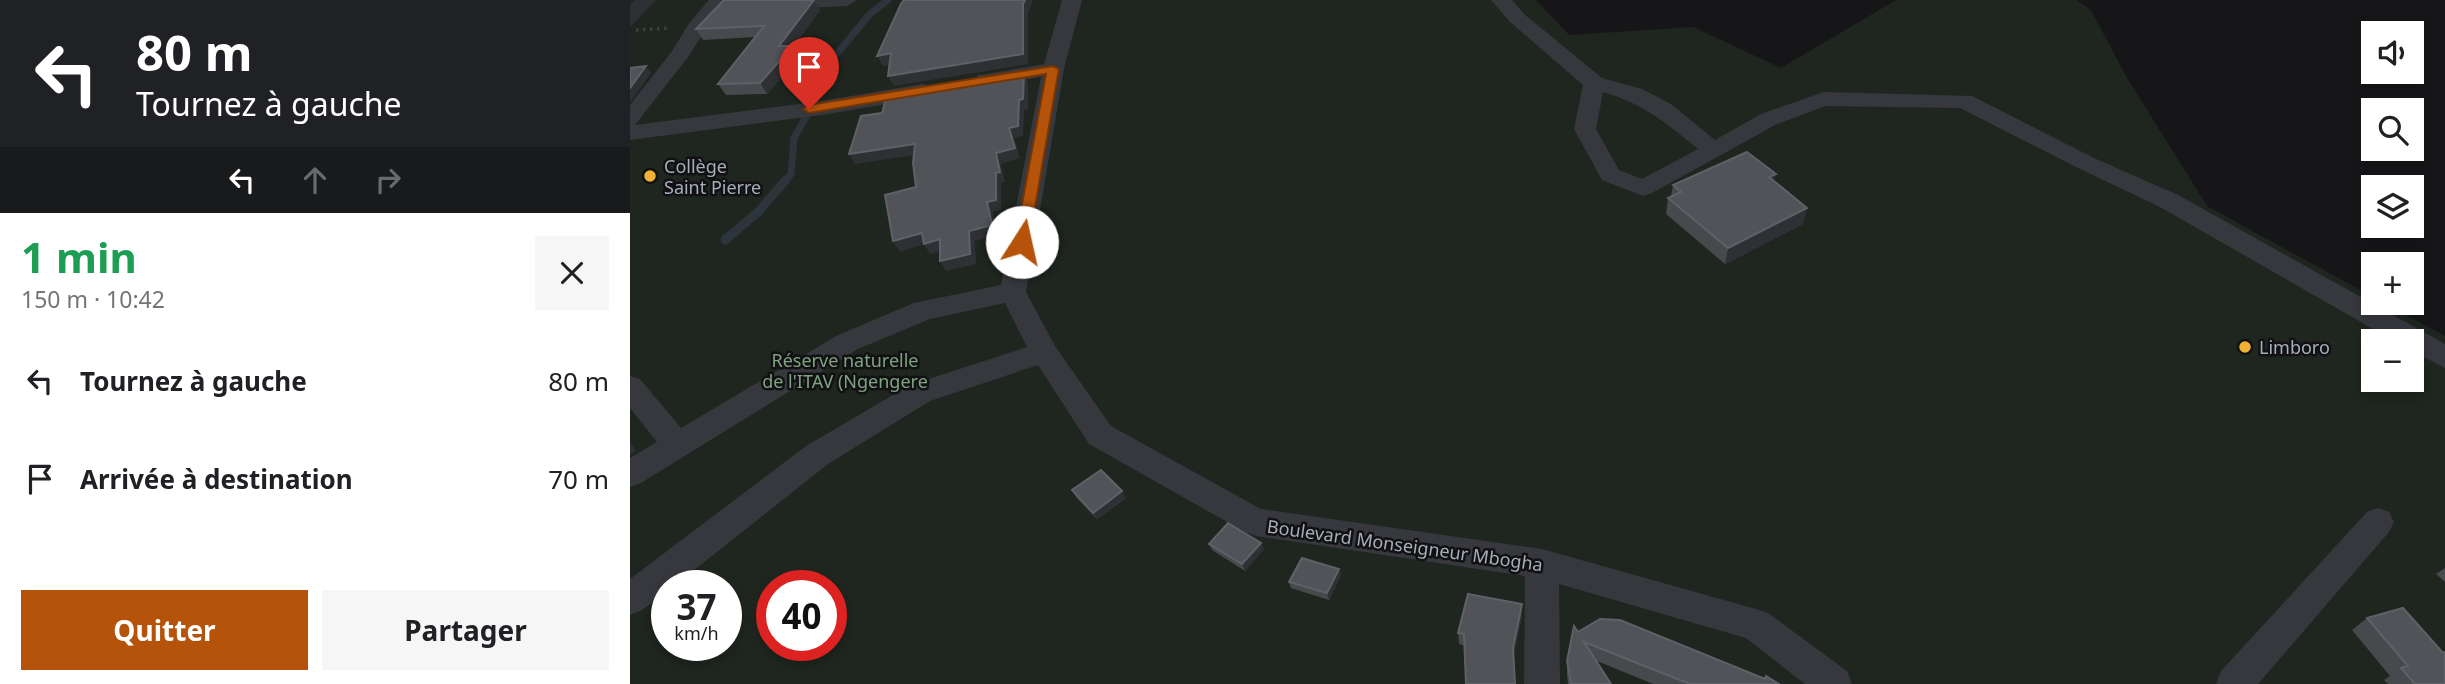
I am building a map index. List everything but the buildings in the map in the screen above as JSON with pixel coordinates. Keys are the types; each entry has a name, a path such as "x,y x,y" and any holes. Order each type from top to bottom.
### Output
{"street":[{"path":"630,120 681,53 697,26 720,0"},
{"path":"727,0 739,1"},
{"path":"761,2 847,0"},
{"path":"630,474 848,342 924,310 1013,292 1053,69 1072,0"},
{"path":"1501,0 1517,18 1594,83 1634,94 1663,109 1714,150"},
{"path":"971,83 1053,69"},
{"path":"1594,83 1585,129 1611,175 1643,188 1769,119 1824,99 1964,101 2086,163 2169,201 2445,357"},
{"path":"630,133 944,88"},
{"name":"Boulevard Monseigneur Mbogha","path":"1013,292 1044,352 1100,435 1256,522 1542,564 1756,625 1834,684"},
{"path":"630,599 701,547 817,455 920,393 1044,352"},
{"path":"630,387 676,444"},
{"path":"2234,684 2378,522"},
{"path":"1542,564 1542,684"}],"green space":[{"name":"Réserve naturelle de l'ITAV (Ngengere","path":"630,0 1536,0 1569,35 1693,27 1781,68 1896,0 2077,0 2091,10 2127,78 2207,206 2361,290 2361,315 2406,315 2445,336 2445,684 630,684"}],"waterway":[{"path":"783,183 791,174 794,138 824,84 829,63 870,14 888,0"},
{"path":"725,240 758,212 785,181"}],"place":[{"name":"Collège Saint Pierre","path":"650,176"},
{"name":"Limboro","path":"2245,347"}],"route":[{"path":"809,109 1053,69 1022,242"}]}
